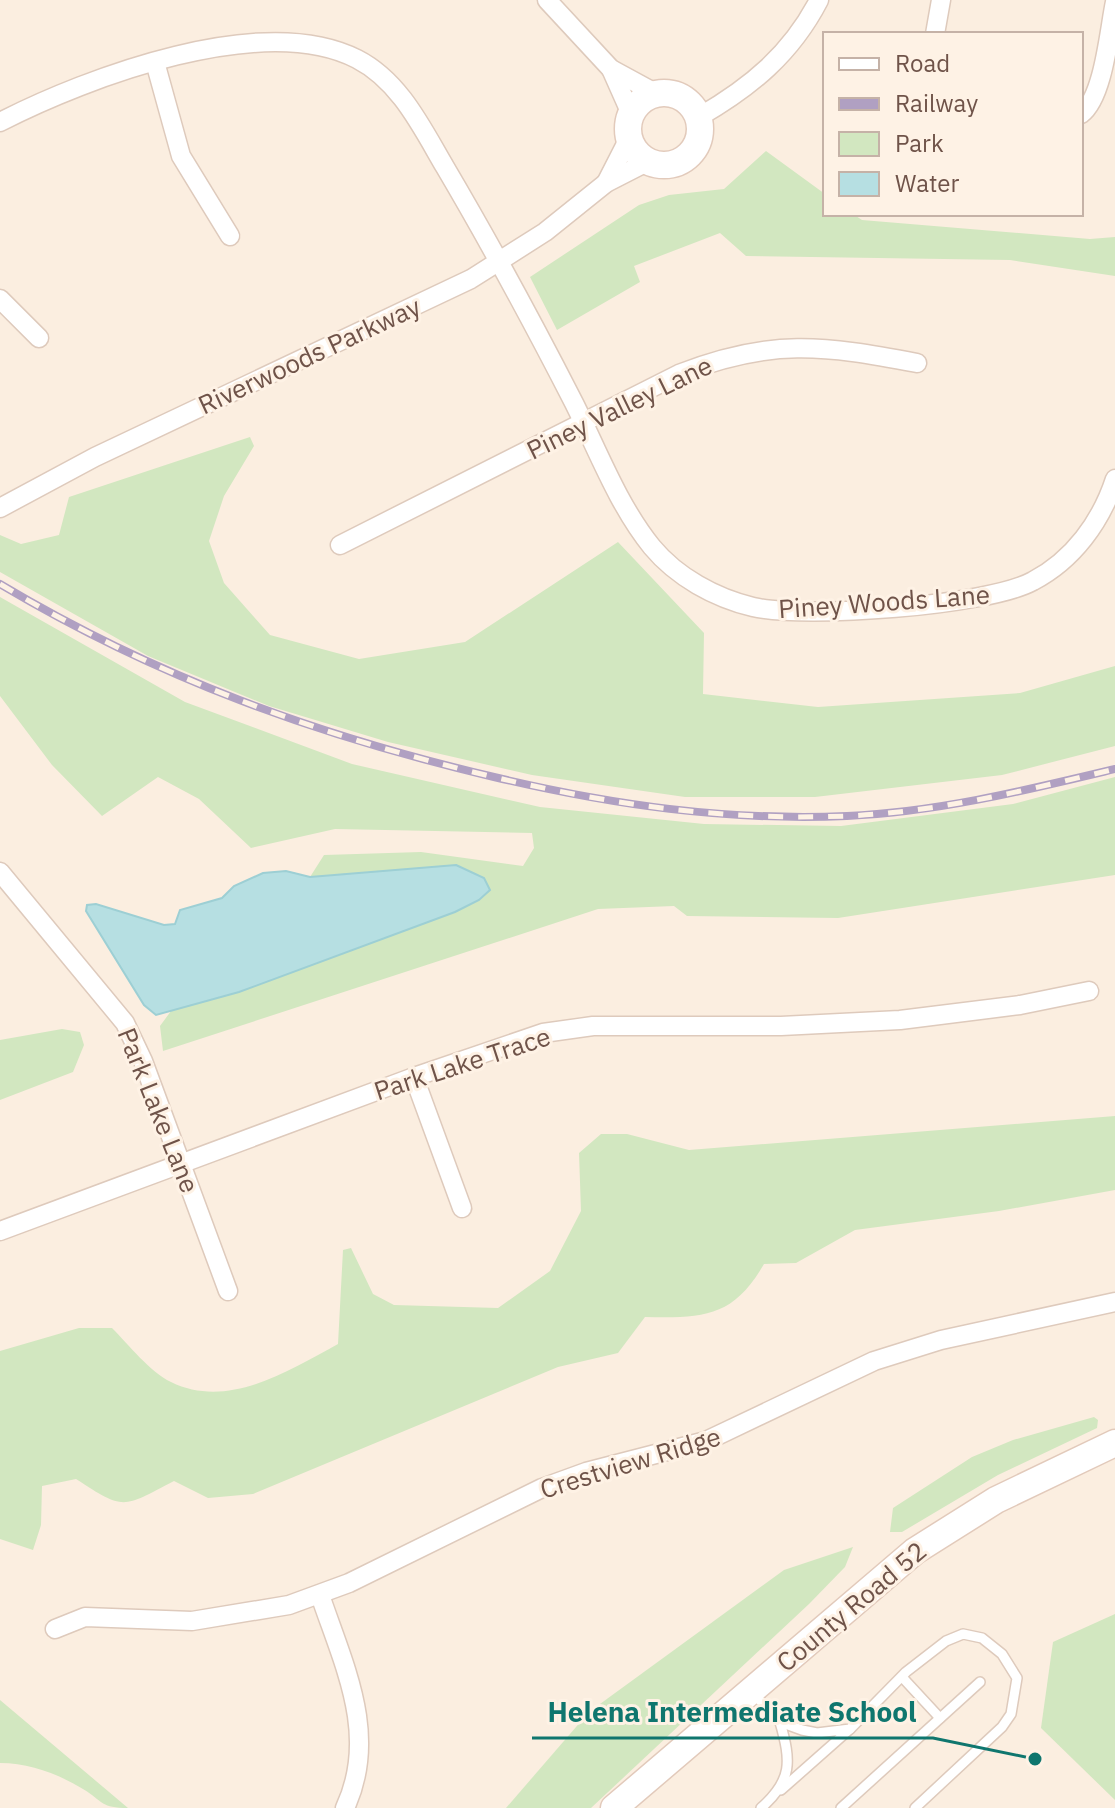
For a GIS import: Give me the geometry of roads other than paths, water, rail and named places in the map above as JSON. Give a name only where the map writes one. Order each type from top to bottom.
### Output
[{"type":"main road","points":[[657,94],[682,97],[699,117],[700,131],[688,156],[676,163],[649,161],[637,152],[630,126],[637,105],[657,94]]},
{"type":"main road","name":"County Road 52","points":[[614,1808],[884,1574],[948,1526],[1111,1448]]},
{"type":"street","points":[[547,0],[611,69],[657,94]]},
{"type":"street","points":[[699,117],[733,97],[776,62],[807,23],[819,0]]},
{"type":"street","points":[[935,32],[941,0]]},
{"type":"street","points":[[1083,112],[1096,92],[1115,2]]},
{"type":"street","name":"Piney Woods Lane","points":[[0,122],[88,83],[155,62],[240,45],[282,41],[319,45],[358,60],[387,81],[411,110],[501,261],[631,516],[669,565],[727,599],[786,612],[966,600],[1014,590],[1051,569],[1079,544],[1102,512],[1115,479]]},
{"type":"street","points":[[155,62],[181,156],[230,236]]},
{"type":"street","points":[[611,69],[630,126]]},
{"type":"street","name":"Riverwoods Parkway","points":[[606,183],[630,126]]},
{"type":"street","name":"Riverwoods Parkway","points":[[0,508],[108,450],[501,261],[545,232],[606,183],[649,161]]},
{"type":"street","points":[[0,299],[39,338]]},
{"type":"street","name":"Piney Valley Lane","points":[[340,545],[679,374],[746,352],[824,347],[917,363]]},
{"type":"street","name":"Park Lake Lane","points":[[0,872],[125,1023],[143,1061],[228,1291]]},
{"type":"street","name":"Park Lake Trace","points":[[0,1231],[520,1039],[566,1029],[621,1025],[781,1026],[900,1020],[1020,1005],[1089,991]]},
{"type":"street","points":[[414,1077],[462,1208]]},
{"type":"street","name":"Crestview Ridge","points":[[55,1629],[85,1617],[159,1622],[224,1618],[320,1595],[542,1488],[586,1472],[706,1441],[874,1361],[941,1340],[1115,1302]]},
{"type":"street","points":[[320,1595],[355,1696],[361,1731],[359,1765],[345,1808]]},
{"type":"lane","points":[[761,1808],[850,1729],[902,1677],[946,1641],[963,1634],[982,1638],[1002,1654],[1017,1678],[1014,1705],[1002,1727],[915,1808]]},
{"type":"lane","points":[[902,1677],[940,1718]]},
{"type":"lane","points":[[841,1808],[980,1682]]},
{"type":"lane","points":[[751,1690],[780,1722],[787,1754],[781,1790]]},
{"type":"lane","points":[[780,1722],[817,1733],[850,1729]]},
{"type":"water","points":[[456,865],[484,878],[490,890],[479,900],[455,912],[239,992],[156,1015],[144,1005],[86,911],[87,905],[96,904],[164,925],[175,924],[180,910],[222,898],[234,886],[263,873],[286,871],[310,877]]},
{"type":"railway","points":[[0,584],[119,648],[240,700],[428,761],[582,796],[713,813],[847,816],[915,810],[982,799],[1115,769]]},
{"type":"place","name":"Helena Intermediate School","points":[[1035,1759]]}]
